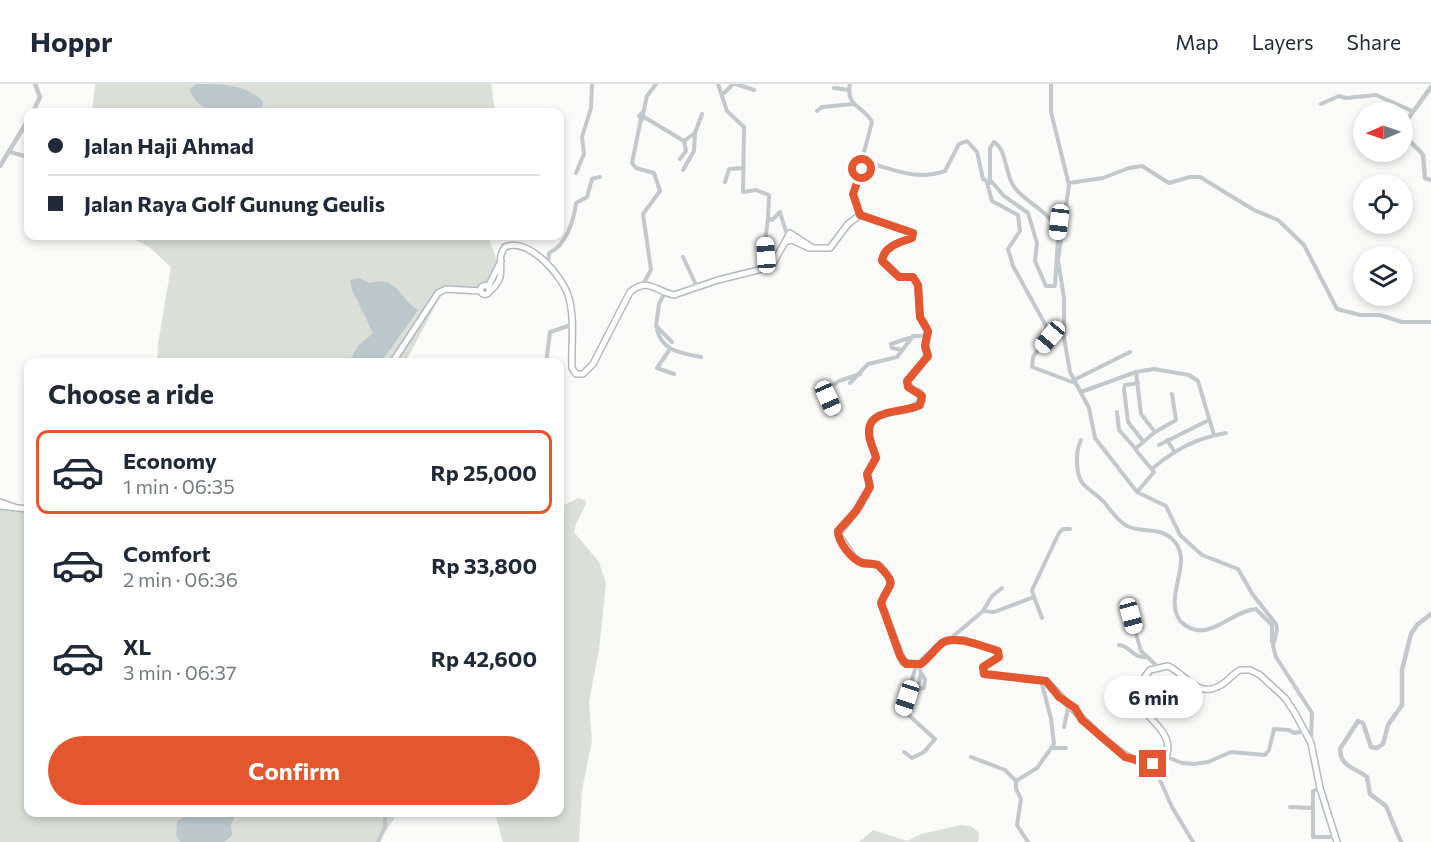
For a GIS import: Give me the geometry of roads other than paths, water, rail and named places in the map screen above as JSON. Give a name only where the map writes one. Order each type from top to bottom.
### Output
[{"type":"main road","points":[[785,242],[792,240],[814,249],[824,250],[834,244],[848,224],[860,215],[913,233],[912,238],[886,251],[882,261],[899,277],[916,279],[920,317],[928,330],[925,346],[927,359],[907,382],[908,387],[920,393],[922,401],[914,408],[881,415],[872,422],[868,432],[876,458],[867,474],[870,487],[860,506],[838,534],[854,558],[863,563],[875,563],[887,575],[891,585],[881,603],[900,656],[906,664],[917,665],[942,643],[949,640],[964,640],[998,651],[999,657],[983,667],[986,675],[1047,682],[1069,703],[1082,720],[1125,757],[1153,764],[1160,764],[1167,757],[1167,743],[1164,734],[1136,700],[1144,676],[1157,666],[1171,668],[1193,685],[1206,690],[1219,687],[1240,670],[1254,671],[1285,698],[1311,743],[1320,788],[1337,840]]},
{"type":"main road","points":[[395,358],[438,293],[446,289],[481,291],[484,294],[489,289],[504,248],[514,246],[530,249],[548,266],[568,296],[572,368],[576,374],[583,374],[593,364],[630,292],[643,284],[653,285],[665,292],[680,294],[697,287],[768,269],[777,261],[787,235],[796,235],[814,249]]},
{"type":"main road","points":[[0,504],[24,509]]},
{"type":"street","points":[[35,84],[40,97],[35,108]]},
{"type":"street","points":[[576,173],[584,154],[582,137],[591,108],[592,84]]},
{"type":"street","points":[[643,284],[651,270],[643,214],[660,191],[654,173],[636,168],[632,162],[647,96],[656,84]]},
{"type":"street","points":[[718,84],[723,93],[727,112],[744,127],[743,192],[756,190],[769,195],[765,242],[768,269]]},
{"type":"street","points":[[723,93],[734,84],[754,90]]},
{"type":"street","points":[[850,84],[849,90],[853,104],[867,114],[872,122],[860,179]]},
{"type":"street","points":[[1051,84],[1051,112],[1069,183],[1066,220],[1058,263],[1064,293],[1064,338],[1075,382],[1089,408],[1096,440],[1137,492],[1166,506],[1180,535],[1203,556],[1238,569],[1252,595],[1276,624],[1277,630],[1273,646]]},
{"type":"street","points":[[1413,112],[1431,87]]},
{"type":"street","points":[[834,88],[849,90]]},
{"type":"street","points":[[1321,104],[1339,96],[1346,98],[1376,94],[1393,102]]},
{"type":"street","points":[[817,111],[822,107],[853,104]]},
{"type":"street","points":[[683,170],[694,151],[695,133],[702,114]]},
{"type":"street","points":[[642,116],[684,141],[686,151],[680,159]]},
{"type":"street","points":[[0,166],[24,127]]},
{"type":"street","points":[[684,141],[695,133]]},
{"type":"street","points":[[860,215],[853,194],[854,186],[868,174],[871,167],[876,165],[908,176],[939,174],[945,171],[959,144],[967,141],[977,152],[983,179],[989,181],[1004,196],[1028,213],[1037,243],[1035,261],[1046,286],[1052,287],[1057,281],[1055,258],[1059,222]]},
{"type":"street","points":[[1066,220],[1052,221],[1044,210],[1014,188],[1001,150],[994,142],[990,148],[989,181],[992,201],[1018,214],[1020,231],[1008,249],[1013,266],[1050,333],[1033,357],[1032,365],[1075,382]]},
{"type":"street","points":[[1413,145],[1422,153],[1425,178],[1431,180]]},
{"type":"street","points":[[10,152],[24,157]]},
{"type":"street","points":[[863,162],[871,167]]},
{"type":"street","points":[[1069,183],[1103,178],[1129,168],[1142,166],[1169,183],[1190,177],[1200,177],[1254,210],[1275,218],[1291,232],[1304,245],[1337,309],[1362,315],[1380,315],[1402,322],[1431,322]]},
{"type":"street","points":[[725,182],[729,170],[744,168]]},
{"type":"street","points":[[564,239],[576,213],[576,203],[587,197],[592,179],[600,177]]},
{"type":"street","points":[[768,218],[772,220],[780,212],[787,235]]},
{"type":"street","points":[[548,266],[548,254],[559,249],[563,240]]},
{"type":"street","points":[[683,257],[697,287]]},
{"type":"street","points":[[665,292],[657,313],[657,329],[660,339],[670,349],[701,357]]},
{"type":"street","points":[[547,358],[550,332],[571,325]]},
{"type":"street","points":[[657,329],[672,342]]},
{"type":"street","points":[[902,350],[892,348],[891,344],[927,336]]},
{"type":"street","points":[[850,383],[868,364],[895,357],[910,338]]},
{"type":"street","points":[[670,349],[657,368],[674,374]]},
{"type":"street","points":[[1075,382],[1130,352]]},
{"type":"street","points":[[1081,392],[1136,372],[1157,369],[1196,378],[1214,435]]},
{"type":"street","points":[[1136,372],[1142,414],[1155,432]]},
{"type":"street","points":[[836,414],[828,398],[828,388],[839,381],[861,374]]},
{"type":"street","points":[[1138,383],[1125,385],[1124,389],[1128,422],[1143,441]]},
{"type":"street","points":[[1135,448],[1155,432],[1176,420],[1172,394]]},
{"type":"street","points":[[1117,412],[1119,430],[1154,472],[1137,492]]},
{"type":"street","points":[[1159,445],[1209,420]]},
{"type":"street","points":[[1152,469],[1174,450],[1214,435],[1226,433]]},
{"type":"street","points":[[1081,440],[1077,452],[1078,477],[1082,484],[1103,501],[1125,525],[1163,532],[1178,546],[1181,562],[1174,600],[1180,621],[1192,629],[1207,630],[1219,627],[1241,613],[1256,609],[1272,625],[1273,646],[1282,668],[1312,713],[1311,743]]},
{"type":"street","points":[[1167,440],[1174,450]]},
{"type":"street","points":[[1042,618],[1032,590],[1059,533],[1064,528],[1070,529]]},
{"type":"street","points":[[949,640],[983,611],[987,603],[1002,588]]},
{"type":"street","points":[[983,611],[994,612],[1034,597]]},
{"type":"street","points":[[1401,842],[1386,806],[1370,794],[1367,777],[1352,770],[1340,754],[1340,749],[1358,721],[1363,723],[1371,747],[1377,748],[1383,744],[1388,725],[1402,705],[1402,670],[1411,634],[1417,625],[1431,614]]},
{"type":"street","points":[[1131,616],[1141,651],[1157,666]]},
{"type":"street","points":[[1119,645],[1125,646],[1133,654],[1146,657]]},
{"type":"street","points":[[917,665],[921,673],[925,683],[924,688],[917,691],[921,673]]},
{"type":"street","points":[[904,753],[914,757],[935,742],[932,734],[908,717],[903,710],[917,665]]},
{"type":"street","points":[[920,680],[925,683]]},
{"type":"street","points":[[1016,781],[1035,770],[1053,748],[1051,719],[1041,680]]},
{"type":"street","points":[[1064,727],[1069,703]]},
{"type":"street","points":[[1167,757],[1182,763],[1194,764],[1208,762],[1231,752],[1265,755],[1269,750],[1274,729],[1289,729],[1294,733],[1305,731]]},
{"type":"street","points":[[1053,748],[1066,748]]},
{"type":"street","points":[[971,757],[1005,770],[1016,781],[1016,789],[1021,799],[1017,825],[1028,842]]},
{"type":"street","points":[[1153,764],[1172,807],[1193,842]]},
{"type":"street","points":[[1320,788],[1313,791],[1313,837],[1337,840]]},
{"type":"street","points":[[1290,807],[1312,808]]},
{"type":"street","points":[[378,842],[385,826],[385,817]]}]
